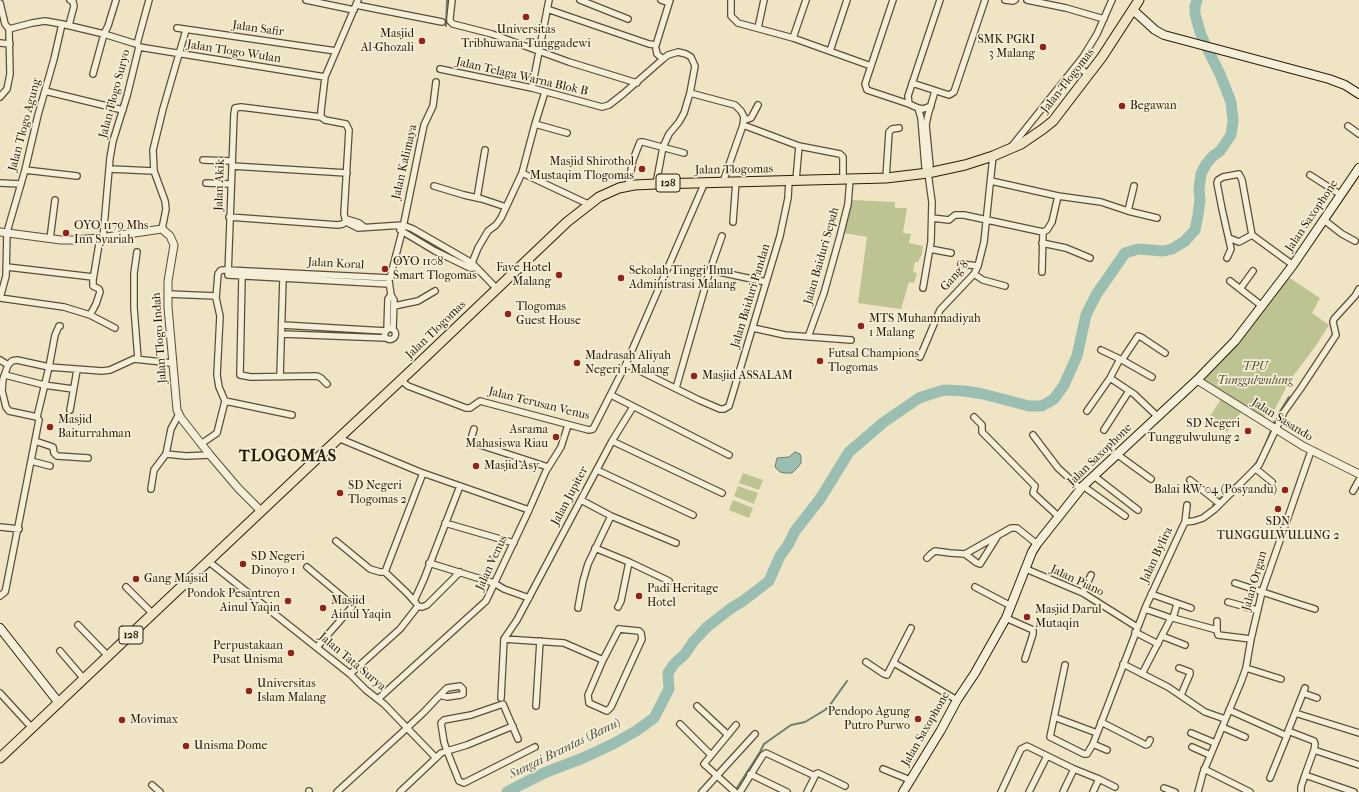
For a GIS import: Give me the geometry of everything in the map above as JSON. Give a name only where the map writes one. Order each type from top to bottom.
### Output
[{"type":"main road","name":"Jalan Tlogomas","points":[[261,511],[401,380],[495,287],[588,204],[607,192],[628,186],[656,184],[886,178],[928,173],[993,156],[1032,137],[1053,121],[1089,75],[1139,0]]},
{"type":"main road","points":[[1133,10],[1155,30],[1164,35],[1335,81],[1359,94]]},
{"type":"main road","name":"Jalan Saxophone","points":[[903,792],[941,730],[957,700],[975,673],[1006,618],[1037,544],[1082,487],[1197,380],[1235,341],[1293,265],[1359,168]]},
{"type":"main road","name":"128","points":[[0,758],[261,511]]},
{"type":"main road","points":[[0,628],[59,703]]},
{"type":"street","points":[[69,25],[74,6],[73,2],[70,0]]},
{"type":"street","points":[[93,74],[104,34],[116,0]]},
{"type":"street","points":[[138,46],[149,0]]},
{"type":"street","points":[[306,0],[356,5],[442,22]]},
{"type":"street","points":[[452,0],[450,21],[453,24],[492,34],[637,83],[665,57],[678,52],[689,55],[693,59],[695,70],[690,93],[684,113],[669,134],[663,147],[656,184]]},
{"type":"street","points":[[532,88],[549,0]]},
{"type":"street","points":[[580,0],[628,19]]},
{"type":"street","points":[[661,0],[669,2],[656,47],[657,54],[665,57]]},
{"type":"street","points":[[730,0],[730,13],[733,19],[738,23],[793,38],[870,66]]},
{"type":"street","points":[[758,28],[764,0]]},
{"type":"street","points":[[793,38],[806,0]]},
{"type":"street","points":[[830,51],[848,0]]},
{"type":"street","points":[[893,0],[864,84],[868,90],[918,108],[923,109],[931,106]]},
{"type":"street","points":[[909,104],[908,96],[940,0]]},
{"type":"street","points":[[912,83],[949,95],[954,92],[985,0]]},
{"type":"street","points":[[1005,0],[1015,0]]},
{"type":"street","points":[[1026,0],[1066,8],[1104,19]]},
{"type":"street","points":[[1006,151],[1014,144],[1077,66],[1090,46],[1112,0]]},
{"type":"street","points":[[0,3],[5,24],[9,29],[10,44],[9,83],[7,89],[0,97]]},
{"type":"street","points":[[346,220],[349,130],[348,126],[343,122],[325,120],[321,117],[321,111],[325,77],[356,5]]},
{"type":"street","points":[[547,9],[656,47]]},
{"type":"street","name":"Jalan Tlogo Suryo","points":[[9,29],[42,21],[69,25],[104,34],[138,46],[123,110],[113,141],[101,238],[95,275],[93,277]]},
{"type":"street","name":"Jalan Tlogo Agung","points":[[0,298],[7,267],[4,232],[21,184],[62,24]]},
{"type":"street","name":"Jalan Safir","points":[[177,28],[336,52]]},
{"type":"street","points":[[4,232],[73,240],[101,238],[162,229],[166,209],[165,200],[154,171],[153,150],[186,30]]},
{"type":"street","points":[[0,43],[10,44]]},
{"type":"street","name":"Jalan Tlogo Wulan","points":[[138,46],[325,77]]},
{"type":"street","points":[[1077,66],[1089,75]]},
{"type":"street","name":"Jalan Telaga Warna Blok B","points":[[440,69],[532,88],[602,107],[609,105],[637,83]]},
{"type":"street","name":"Jalan Kalimaya","points":[[403,225],[424,125],[433,106],[436,82]]},
{"type":"street","points":[[45,91],[123,110]]},
{"type":"street","points":[[924,126],[935,91]]},
{"type":"street","points":[[473,266],[478,248],[488,231],[499,222],[522,173],[545,92]]},
{"type":"street","points":[[690,93],[735,104],[742,111],[744,122],[723,182]]},
{"type":"street","points":[[900,101],[908,96]]},
{"type":"street","points":[[744,122],[751,118],[758,105]]},
{"type":"street","name":"Jalan Akik","points":[[227,270],[230,184],[235,108],[241,106],[321,117]]},
{"type":"street","points":[[918,108],[924,126],[930,166],[928,173],[932,202],[930,249],[923,288]]},
{"type":"street","points":[[744,122],[799,146]]},
{"type":"street","points":[[535,124],[567,133]]},
{"type":"street","points":[[1348,126],[1359,134]]},
{"type":"street","points":[[886,178],[889,132],[892,129],[899,128]]},
{"type":"street","points":[[628,186],[632,160],[638,143],[643,142],[684,153]]},
{"type":"street","name":"Jalan Baiduri Sepah","points":[[799,146],[840,154],[843,157],[848,204],[824,293],[808,337]]},
{"type":"street","name":"Jalan Baiduri Pandan","points":[[676,388],[720,409],[727,408],[732,400],[784,221],[799,146]]},
{"type":"street","points":[[477,198],[484,150]]},
{"type":"street","name":"Gang 8","points":[[920,357],[940,310],[974,274],[978,266],[984,242],[985,220],[993,156]]},
{"type":"street","points":[[203,160],[347,173]]},
{"type":"street","points":[[110,169],[154,171]]},
{"type":"street","points":[[24,170],[77,176]]},
{"type":"street","points":[[522,173],[588,204]]},
{"type":"street","points":[[1231,249],[1217,182],[1223,177],[1236,174],[1241,175],[1252,235],[1293,265]]},
{"type":"street","points":[[1310,175],[1341,195]]},
{"type":"street","points":[[732,222],[736,181]]},
{"type":"street","points":[[991,181],[1058,196],[1102,202],[1128,211],[1157,218]]},
{"type":"street","points":[[705,182],[626,364],[611,395],[729,455]]},
{"type":"street","points":[[0,183],[21,184]]},
{"type":"street","points":[[206,183],[230,184]]},
{"type":"street","points":[[434,186],[506,207]]},
{"type":"street","points":[[1128,211],[1134,186]]},
{"type":"street","points":[[932,218],[951,220],[953,216],[960,215],[1043,232],[1047,230],[1052,222],[1058,196]]},
{"type":"street","points":[[50,238],[54,200]]},
{"type":"street","points":[[230,217],[338,225],[346,220]]},
{"type":"street","points":[[346,220],[358,228],[403,225],[413,229],[473,266],[488,278],[495,287]]},
{"type":"street","points":[[1324,220],[1342,234],[1355,241]]},
{"type":"street","points":[[395,225],[402,232],[435,251],[473,266]]},
{"type":"street","points":[[386,338],[394,306],[389,281],[403,225]]},
{"type":"street","name":"Jalan Tlogo Indah","points":[[162,229],[170,236],[174,245],[168,281],[168,294],[172,362],[176,403],[179,414],[210,455],[261,511]]},
{"type":"street","points":[[1042,272],[1043,232]]},
{"type":"street","points":[[1227,258],[1231,249],[1239,242],[1252,235]]},
{"type":"street","points":[[626,364],[676,388],[710,270],[722,236]]},
{"type":"street","points":[[1229,238],[1239,242]]},
{"type":"street","points":[[1042,243],[1066,248],[1090,258]]},
{"type":"street","points":[[930,249],[950,253]]},
{"type":"street","points":[[137,252],[134,273],[134,308],[138,359]]},
{"type":"street","points":[[961,264],[978,266]]},
{"type":"street","points":[[7,267],[93,277],[93,286],[99,289],[100,292],[96,306],[90,315]]},
{"type":"street","points":[[201,444],[217,433],[226,401],[219,388],[217,375],[220,316],[216,296],[218,274],[222,270],[227,270],[229,276],[389,281]]},
{"type":"street","name":"Jalan Koral","points":[[227,270],[389,281]]},
{"type":"street","points":[[710,270],[766,282]]},
{"type":"street","points":[[1240,289],[1253,271]]},
{"type":"street","points":[[974,274],[983,280],[1005,286]]},
{"type":"street","points":[[242,276],[240,375],[251,377],[317,376],[328,384]]},
{"type":"street","points":[[280,377],[283,278]]},
{"type":"street","points":[[1230,280],[1262,306]]},
{"type":"street","name":"Jalan Bylira","points":[[1093,744],[1136,629],[1185,519],[1194,521],[1203,518],[1218,502],[1256,469],[1265,454],[1274,428],[1336,335],[1334,319],[1355,296],[1359,289]]},
{"type":"street","points":[[394,306],[413,303],[435,291]]},
{"type":"street","points":[[168,294],[216,296]]},
{"type":"street","points":[[389,330],[388,299],[391,295]]},
{"type":"street","points":[[0,298],[64,307],[90,315],[115,328]]},
{"type":"street","points":[[282,325],[389,330],[395,334],[394,338],[390,340],[386,338],[282,334]]},
{"type":"street","points":[[0,596],[5,592],[6,588],[39,423],[37,417],[55,335],[60,326]]},
{"type":"street","points":[[336,337],[337,328]]},
{"type":"street","points":[[753,328],[785,335],[852,340]]},
{"type":"street","points":[[1087,411],[1135,338],[1138,336],[1141,337],[1165,353]]},
{"type":"street","points":[[1101,350],[1152,378]]},
{"type":"street","points":[[37,417],[7,409],[2,391],[8,365],[12,361],[17,360],[49,367],[77,370],[106,370],[134,359],[172,362]]},
{"type":"street","points":[[0,360],[8,365]]},
{"type":"street","points":[[70,410],[77,370]]},
{"type":"street","points":[[5,375],[44,385],[73,389]]},
{"type":"street","points":[[1110,378],[1129,391],[1157,416]]},
{"type":"street","name":"Jalan Terusan Venus","points":[[401,380],[408,386],[468,408],[480,401],[591,430],[595,427],[611,395]]},
{"type":"street","name":"Jalan Sasando","points":[[1197,380],[1310,451],[1359,474]]},
{"type":"street","points":[[1104,430],[1129,391]]},
{"type":"street","points":[[226,401],[292,415]]},
{"type":"street","name":"Jalan Jupiter","points":[[504,639],[517,620],[612,441],[633,406]]},
{"type":"street","points":[[151,489],[154,470],[166,454],[171,429],[179,414]]},
{"type":"street","points":[[974,417],[982,425],[982,432],[1035,486],[1032,493],[1058,516]]},
{"type":"street","name":"Jalan Venus","points":[[378,699],[482,606],[488,598],[548,467],[561,447],[568,425]]},
{"type":"street","points":[[474,429],[471,439],[474,443],[548,467]]},
{"type":"street","points":[[1033,434],[1058,468],[1082,487],[1125,516]]},
{"type":"street","points":[[338,438],[423,473],[529,510]]},
{"type":"street","points":[[35,441],[53,447],[54,453],[57,456],[88,458]]},
{"type":"street","points":[[612,441],[722,493]]},
{"type":"street","name":"Jalan Organ","points":[[1198,792],[1204,770],[1246,668],[1262,592],[1310,451]]},
{"type":"street","points":[[166,454],[186,456],[210,455]]},
{"type":"street","points":[[1118,455],[1151,479]]},
{"type":"street","points":[[31,461],[50,466]]},
{"type":"street","points":[[1256,469],[1272,482]]},
{"type":"street","points":[[597,470],[693,515]]},
{"type":"street","points":[[385,572],[423,473]]},
{"type":"street","points":[[1094,476],[1138,510]]},
{"type":"street","points":[[1190,480],[1218,502]]},
{"type":"street","points":[[1353,491],[1359,480]]},
{"type":"street","points":[[414,601],[460,486]]},
{"type":"street","points":[[581,500],[611,516],[676,543]]},
{"type":"street","points":[[1185,519],[1187,505]]},
{"type":"street","points":[[578,608],[584,576],[595,548],[611,516]]},
{"type":"street","points":[[445,523],[514,543]]},
{"type":"street","points":[[0,527],[19,529]]},
{"type":"street","points":[[927,558],[935,551],[950,554],[965,554],[1013,527],[1017,528],[1037,544]]},
{"type":"street","points":[[965,554],[980,564],[997,536]]},
{"type":"street","points":[[336,541],[370,569],[385,572],[418,606],[422,607],[426,605],[460,572]]},
{"type":"street","points":[[595,548],[669,581]]},
{"type":"street","name":"Jalan Tata Surya","points":[[208,561],[350,674],[366,690],[378,699],[436,758]]},
{"type":"street","points":[[429,562],[494,583],[504,589],[529,598]]},
{"type":"street","points":[[618,606],[629,562]]},
{"type":"street","points":[[307,567],[350,603],[352,607],[316,647]]},
{"type":"street","name":"Jalan Piano","points":[[1026,569],[1083,593],[1158,644]]},
{"type":"street","points":[[1083,593],[1091,575]]},
{"type":"street","points":[[1235,583],[1315,609]]},
{"type":"street","points":[[126,587],[153,614]]},
{"type":"street","points":[[975,588],[1011,606]]},
{"type":"street","points":[[1151,594],[1191,608]]},
{"type":"street","points":[[1228,602],[1257,610]]},
{"type":"street","points":[[1142,674],[1172,618],[1177,604]]},
{"type":"street","points":[[350,674],[400,629],[418,606]]},
{"type":"street","points":[[1145,609],[1219,633],[1251,639]]},
{"type":"street","points":[[1006,618],[1033,630],[1025,659]]},
{"type":"street","points":[[1217,621],[1219,633]]},
{"type":"street","points":[[78,625],[108,656]]},
{"type":"street","points":[[866,662],[886,675],[888,674],[912,628]]},
{"type":"street","points":[[618,629],[639,631],[641,633],[642,638],[619,691],[611,707],[607,711],[589,703],[587,698],[603,660],[618,629]]},
{"type":"street","points":[[1162,636],[1185,645]]},
{"type":"street","points":[[501,698],[504,639],[564,643],[603,660]]},
{"type":"street","points":[[536,706],[540,641]]},
{"type":"street","points":[[60,651],[84,679]]},
{"type":"street","points":[[894,663],[957,700]]},
{"type":"street","points":[[1065,664],[1051,738],[1085,755],[1088,753],[1093,744],[1107,750]]},
{"type":"street","points":[[1123,664],[1181,695],[1205,712],[1225,719]]},
{"type":"street","points":[[1179,668],[1190,672],[1181,695]]},
{"type":"street","points":[[1246,668],[1281,679]]},
{"type":"street","points":[[1270,778],[1304,691],[1317,698]]},
{"type":"street","points":[[0,693],[32,728]]},
{"type":"street","points":[[337,792],[407,728],[440,695]]},
{"type":"street","points":[[518,739],[502,704],[471,714],[444,720],[441,723],[447,751],[459,781],[464,783],[535,747]]},
{"type":"street","points":[[697,706],[728,735]]},
{"type":"street","points":[[1229,710],[1288,734],[1314,741],[1314,750],[1305,775],[1301,792]]},
{"type":"street","points":[[1295,713],[1359,733]]},
{"type":"street","points":[[1054,717],[1097,733]]},
{"type":"street","points":[[1101,722],[1146,745],[1150,740]]},
{"type":"street","points":[[680,724],[711,755]]},
{"type":"street","points":[[734,791],[704,764],[736,725]]},
{"type":"street","points":[[400,792],[441,753],[467,745],[513,726]]},
{"type":"street","points":[[1222,727],[1245,737]]},
{"type":"street","points":[[1191,733],[1215,743]]},
{"type":"street","points":[[702,792],[755,734]]},
{"type":"street","points":[[1001,792],[1024,747],[1027,746],[1115,787]]},
{"type":"street","points":[[1192,747],[1210,755]]},
{"type":"street","points":[[1314,750],[1359,765]]},
{"type":"street","points":[[740,792],[750,774],[766,753],[815,776]]},
{"type":"street","points":[[1029,792],[1047,756]]},
{"type":"street","points":[[883,769],[910,780]]},
{"type":"street","points":[[1063,792],[1074,769]]},
{"type":"street","points":[[1204,770],[1250,792]]},
{"type":"street","points":[[807,792],[816,774],[818,773],[845,786]]},
{"type":"street","points":[[750,774],[787,792]]},
{"type":"street","points":[[1305,775],[1354,792]]},
{"type":"street","points":[[1093,792],[1099,779]]},
{"type":"street","points":[[152,785],[160,792]]},
{"type":"street","points":[[1164,788],[1175,792]]},
{"type":"green space","points":[[852,200],[895,202],[895,208],[907,208],[903,233],[911,234],[909,243],[923,246],[922,254],[918,262],[915,262],[913,272],[917,273],[914,283],[909,282],[901,309],[858,303],[867,237],[844,233]]},
{"type":"green space","name":"TPU Tunggulwulung","points":[[1288,277],[1320,298],[1312,313],[1329,325],[1315,347],[1290,380],[1273,413],[1268,411],[1263,419],[1202,379],[1240,340]]},
{"type":"green space","name":"TPU Tunggulwulung","points":[[1221,399],[1241,412],[1227,432],[1207,421]]},
{"type":"green space","points":[[743,473],[763,480],[759,490],[739,483]]},
{"type":"green space","points":[[738,486],[758,493],[754,504],[734,496]]},
{"type":"green space","points":[[733,500],[753,508],[749,518],[729,510]]},
{"type":"water","points":[[795,452],[800,454],[801,463],[792,473],[780,472],[775,467],[777,458],[789,457]]},
{"type":"waterway","points":[[446,26],[447,0]]},
{"type":"waterway","name":"Sungai Brantas (Banu)","points":[[507,792],[544,773],[583,758],[613,744],[636,731],[654,718],[669,689],[668,673],[674,664],[685,654],[693,642],[707,627],[769,581],[780,556],[788,545],[795,531],[820,499],[849,452],[884,422],[919,398],[944,390],[983,394],[1029,406],[1042,406],[1054,399],[1064,385],[1077,356],[1086,315],[1096,295],[1125,253],[1138,249],[1163,251],[1172,249],[1185,241],[1195,230],[1200,200],[1199,189],[1201,174],[1206,164],[1220,151],[1231,135],[1233,121],[1231,102],[1220,74],[1200,32],[1195,14],[1197,0]]},
{"type":"waterway","points":[[1249,472],[1262,453],[1276,418],[1289,397]]},
{"type":"waterway","points":[[1213,505],[1240,480]]},
{"type":"waterway","points":[[735,791],[764,744],[791,725],[805,722],[825,710],[847,681]]},
{"type":"place","name":"Universitas Tribhuwana Tunggadewi","points":[[526,17]]},
{"type":"place","name":"Masjid Al-Ghozali","points":[[422,41]]},
{"type":"place","name":"SMK PGRI 3 Malang","points":[[1043,47]]},
{"type":"place","name":"Begawan","points":[[1122,106]]},
{"type":"place","name":"Masjid Shirothol Mustaqim Tlogomas","points":[[642,169]]},
{"type":"place","name":"OYO 1179 Mhs Inn Syariah","points":[[66,233]]},
{"type":"place","name":"OYO 1108 Smart Tlogomas","points":[[385,269]]},
{"type":"place","name":"Fave Hotel Malang","points":[[559,275]]},
{"type":"place","name":"Sekolah Tinggi Ilmu Administrasi Malang","points":[[621,278]]},
{"type":"place","name":"Tlogomas Guest House","points":[[508,314]]},
{"type":"place","name":"MTS Muhammadiyah 1 Malang","points":[[861,326]]},
{"type":"place","name":"Futsal Champions Tlogomas","points":[[820,361]]},
{"type":"place","name":"Madrasah Aliyah Negeri 1 Malang","points":[[577,363]]},
{"type":"place","name":"Masjid ASSALAM","points":[[694,376]]},
{"type":"place","name":"Masjid Baiturrahman","points":[[50,427]]},
{"type":"place","name":"SD Negeri Tunggulwulung 2","points":[[1248,431]]},
{"type":"place","name":"Asrama Mahasiswa Riau","points":[[556,437]]},
{"type":"place","name":"Masjid Asy","points":[[476,466]]},
{"type":"place","name":"Balai RW 04 (Posyandu)","points":[[1285,490]]},
{"type":"place","name":"SD Negeri Tlogomas 2","points":[[340,493]]},
{"type":"place","name":"SDN TUNGGULWULUNG 2","points":[[1278,509]]},
{"type":"place","name":"SD Negeri Dinoyo 1","points":[[243,564]]},
{"type":"place","name":"Gang Majsid","points":[[136,579]]},
{"type":"place","name":"Padi Heritage Hotel","points":[[639,596]]},
{"type":"place","name":"Pondok Pesantren Ainul Yaqin","points":[[288,601]]},
{"type":"place","name":"Masjid Ainul Yaqin","points":[[323,608]]},
{"type":"place","name":"Masjid Darul Mutaqin","points":[[1027,617]]},
{"type":"place","name":"Perpustakaan Pusat Unisma","points":[[291,653]]},
{"type":"place","name":"Universitas Islam Malang","points":[[249,691]]},
{"type":"place","name":"Pendopo Agung Putro Purwo","points":[[918,719]]},
{"type":"place","name":"Movimax","points":[[122,720]]},
{"type":"place","name":"Unisma Dome","points":[[186,746]]},
{"type":"district","name":"TLOGOMAS","points":[[288,457]]}]
